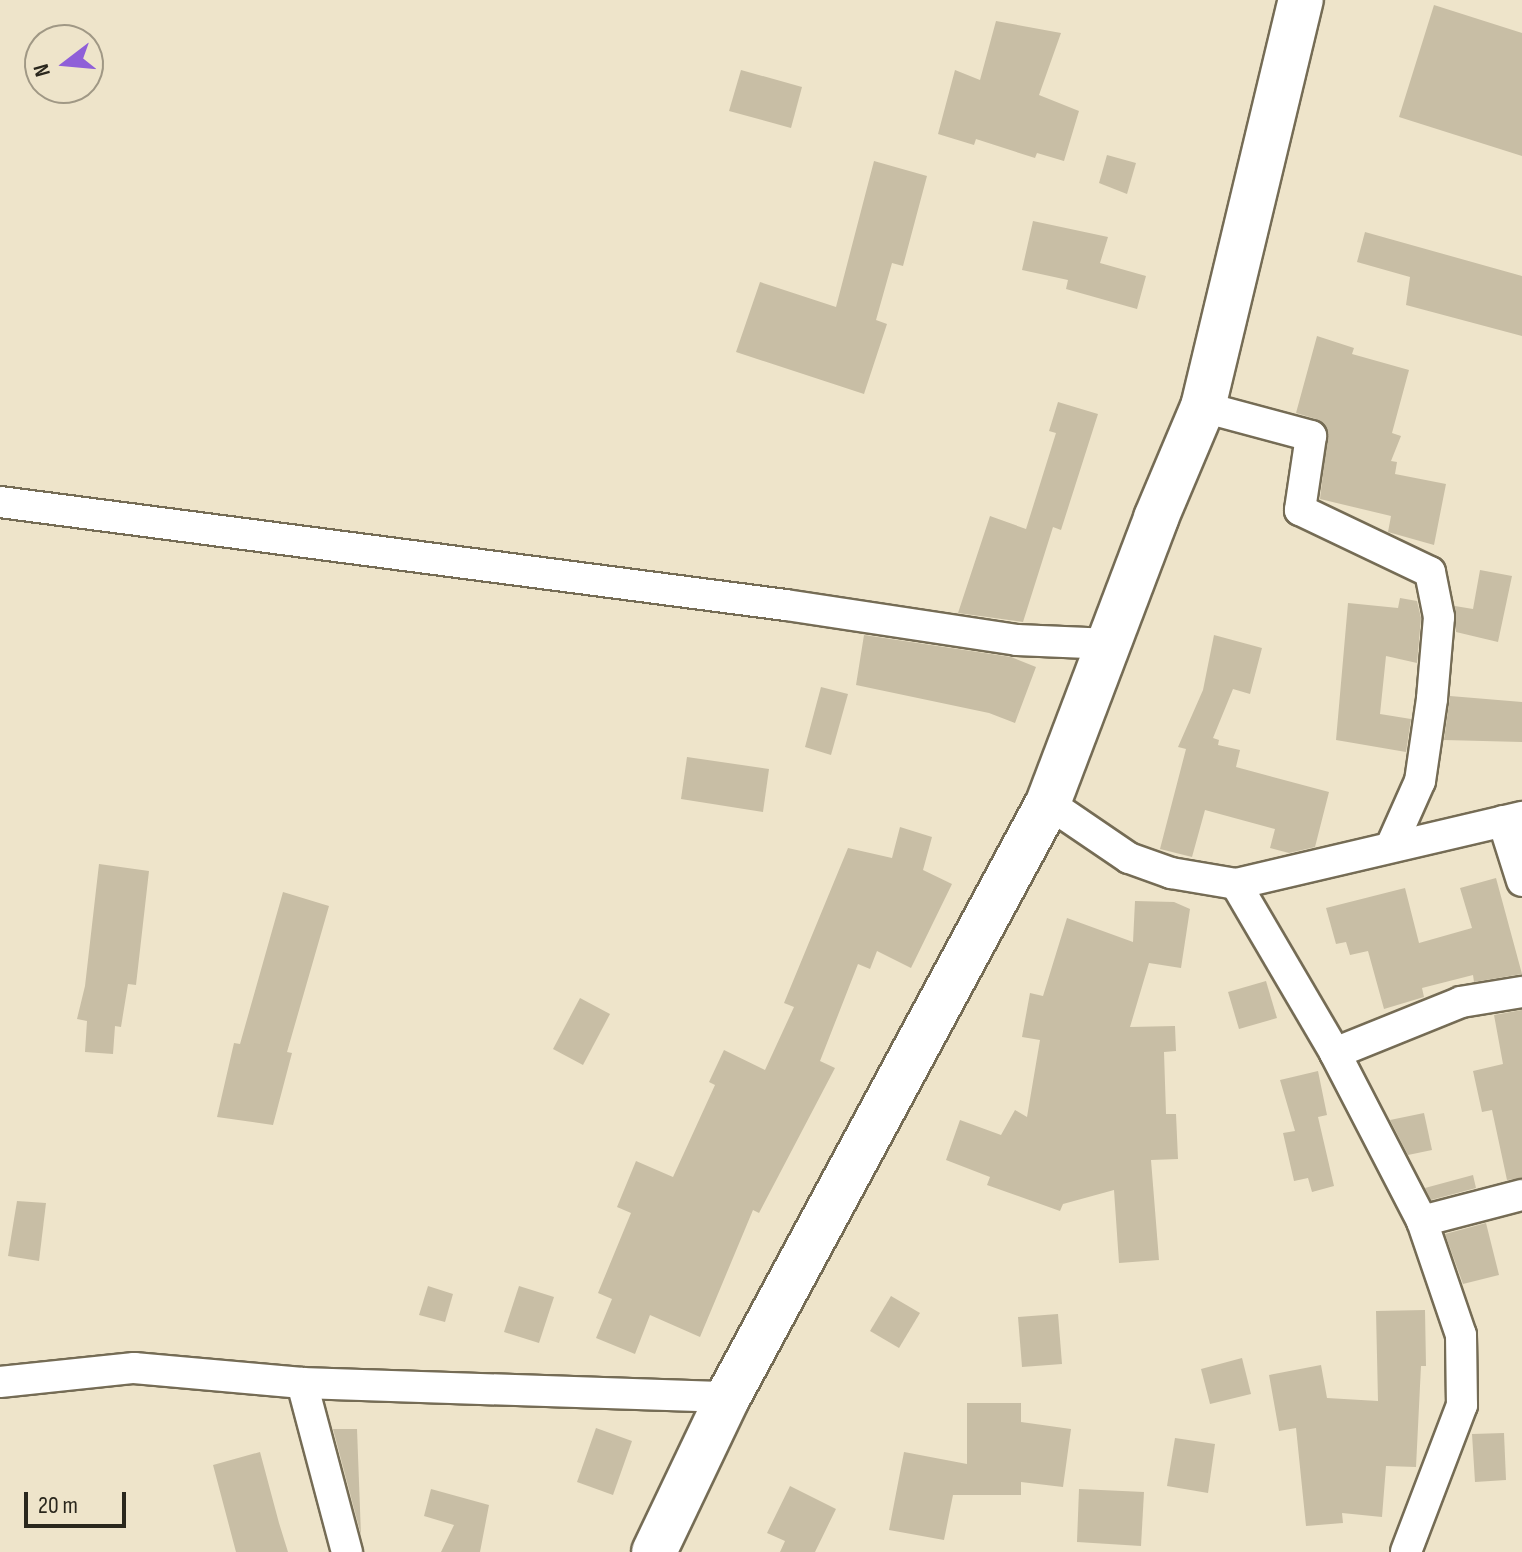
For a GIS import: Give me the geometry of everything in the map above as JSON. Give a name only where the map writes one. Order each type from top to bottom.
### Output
[{"type":"highway","points":[[654,1552],[728,1397],[1048,803],[1111,644],[1156,518],[1203,407],[1301,0]]},
{"type":"street","points":[[1203,407],[1311,436],[1300,510],[1430,572],[1439,617],[1432,699],[1420,781],[1391,846]]},
{"type":"street","points":[[0,502],[786,605],[1017,640],[1111,644]]},
{"type":"street","points":[[1048,803],[1129,858],[1171,873],[1236,884],[1512,819],[1522,881]]},
{"type":"street","points":[[1236,884],[1335,1053],[1422,1221],[1461,1335],[1462,1405],[1406,1552]]},
{"type":"street","points":[[1335,1053],[1461,1002],[1522,992]]},
{"type":"street","points":[[1422,1221],[1522,1195]]},
{"type":"street","points":[[0,1382],[134,1368],[302,1383],[728,1397]]},
{"type":"street","points":[[302,1383],[347,1552]]},
{"type":"building","points":[[1434,5],[1522,33],[1522,156],[1399,117]]},
{"type":"building","points":[[996,21],[1061,33],[1039,95],[1079,111],[1064,161],[1037,153],[1035,158],[976,139],[974,145],[938,134],[955,70],[980,80]]},
{"type":"building","points":[[741,70],[802,87],[791,128],[729,111]]},
{"type":"building","points":[[1107,155],[1136,163],[1127,194],[1099,183]]},
{"type":"building","points":[[874,161],[927,176],[903,266],[892,263],[876,320],[887,324],[864,394],[736,352],[760,282],[836,307]]},
{"type":"building","points":[[1033,221],[1108,237],[1100,263],[1146,276],[1137,309],[1066,289],[1068,280],[1022,270]]},
{"type":"building","points":[[1365,232],[1522,276],[1522,336],[1406,305],[1410,277],[1357,262]]},
{"type":"building","points":[[1317,336],[1354,348],[1352,354],[1409,370],[1392,433],[1401,436],[1391,461],[1397,462],[1395,474],[1446,484],[1434,545],[1388,532],[1391,516],[1320,499],[1328,431],[1316,419],[1296,413]]},
{"type":"building","points":[[1058,402],[1098,414],[1061,530],[1053,527],[1023,622],[958,613],[990,516],[1026,529],[1056,433],[1049,431]]},
{"type":"building","points":[[1480,570],[1512,576],[1498,642],[1456,632],[1455,606],[1473,609]]},
{"type":"building","points":[[1400,598],[1417,601],[1421,618],[1417,663],[1386,656],[1380,714],[1411,719],[1406,752],[1336,740],[1348,603],[1398,608]]},
{"type":"building","points":[[864,635],[1011,657],[1036,667],[1015,723],[989,713],[856,685]]},
{"type":"building","points":[[1214,635],[1262,648],[1250,694],[1233,689],[1213,738],[1219,740],[1218,745],[1240,750],[1236,767],[1329,792],[1315,847],[1289,853],[1270,848],[1275,829],[1205,810],[1192,857],[1160,849],[1186,749],[1178,747],[1203,690]]},
{"type":"building","points":[[821,687],[848,694],[831,755],[805,747]]},
{"type":"building","points":[[1450,696],[1522,702],[1522,742],[1444,740]]},
{"type":"building","points":[[687,757],[769,769],[763,812],[681,799]]},
{"type":"building","points":[[900,827],[932,837],[923,870],[952,884],[911,968],[877,951],[870,969],[858,964],[820,1061],[835,1068],[759,1213],[753,1210],[700,1337],[650,1315],[635,1354],[596,1338],[612,1299],[598,1293],[631,1213],[617,1207],[636,1161],[673,1177],[715,1085],[709,1082],[724,1050],[765,1070],[794,1007],[784,1003],[848,848],[892,858]]},
{"type":"building","points":[[99,864],[149,871],[136,985],[128,984],[121,1027],[115,1026],[113,1054],[85,1052],[87,1021],[77,1019],[85,986]]},
{"type":"building","points":[[1496,878],[1522,974],[1474,982],[1473,975],[1422,988],[1424,997],[1384,1009],[1368,951],[1350,955],[1346,942],[1336,944],[1326,908],[1405,888],[1419,943],[1472,928],[1460,888]]},
{"type":"building","points":[[283,892],[329,906],[287,1052],[292,1053],[273,1125],[217,1117],[234,1043],[240,1044]]},
{"type":"building","points":[[1135,901],[1174,902],[1190,909],[1181,968],[1149,963],[1130,1027],[1175,1026],[1176,1051],[1164,1052],[1166,1114],[1176,1114],[1178,1159],[1151,1160],[1159,1260],[1119,1263],[1114,1190],[1063,1204],[1060,1211],[987,1185],[990,1177],[946,1160],[960,1120],[1001,1135],[1015,1110],[1027,1117],[1040,1040],[1022,1037],[1030,993],[1043,996],[1067,918],[1133,942]]},
{"type":"building","points":[[1266,981],[1277,1018],[1239,1029],[1228,992]]},
{"type":"building","points":[[580,998],[610,1014],[583,1065],[553,1049]]},
{"type":"building","points":[[1522,1010],[1522,1178],[1507,1180],[1492,1110],[1482,1112],[1473,1071],[1503,1064],[1494,1015]]},
{"type":"building","points":[[1318,1071],[1327,1115],[1318,1117],[1334,1186],[1312,1192],[1308,1178],[1294,1181],[1283,1133],[1295,1131],[1280,1080]]},
{"type":"building","points":[[1424,1113],[1432,1150],[1408,1155],[1390,1120]]},
{"type":"building","points":[[1473,1175],[1476,1188],[1431,1200],[1425,1188]]},
{"type":"building","points":[[17,1201],[46,1203],[39,1261],[8,1256]]},
{"type":"building","points":[[1486,1223],[1499,1275],[1463,1284],[1445,1234]]},
{"type":"building","points":[[428,1286],[453,1294],[445,1322],[419,1315]]},
{"type":"building","points":[[519,1286],[554,1297],[539,1343],[504,1332]]},
{"type":"building","points":[[891,1296],[920,1313],[899,1348],[870,1331]]},
{"type":"building","points":[[1425,1310],[1426,1366],[1421,1366],[1416,1467],[1386,1466],[1382,1517],[1342,1513],[1343,1523],[1306,1526],[1296,1428],[1279,1431],[1269,1375],[1321,1365],[1327,1398],[1378,1401],[1376,1311]]},
{"type":"building","points":[[1058,1314],[1062,1364],[1022,1367],[1018,1317]]},
{"type":"building","points":[[1242,1358],[1251,1394],[1210,1404],[1201,1369]]},
{"type":"building","points":[[967,1403],[1021,1403],[1021,1422],[1071,1429],[1063,1487],[1021,1482],[1021,1495],[953,1495],[944,1540],[889,1530],[904,1452],[967,1464]]},
{"type":"building","points":[[596,1428],[632,1441],[613,1495],[577,1482]]},
{"type":"building","points":[[333,1429],[357,1429],[361,1535]]},
{"type":"building","points":[[1504,1433],[1506,1480],[1475,1482],[1472,1434]]},
{"type":"building","points":[[1175,1438],[1215,1444],[1208,1493],[1167,1486]]},
{"type":"building","points":[[260,1452],[288,1552],[236,1552],[213,1465]]},
{"type":"building","points":[[790,1486],[836,1509],[815,1552],[780,1552],[785,1541],[767,1533]]},
{"type":"building","points":[[431,1489],[489,1505],[480,1552],[441,1552],[454,1525],[424,1516]]},
{"type":"building","points":[[1079,1489],[1144,1492],[1141,1546],[1077,1542]]}]
